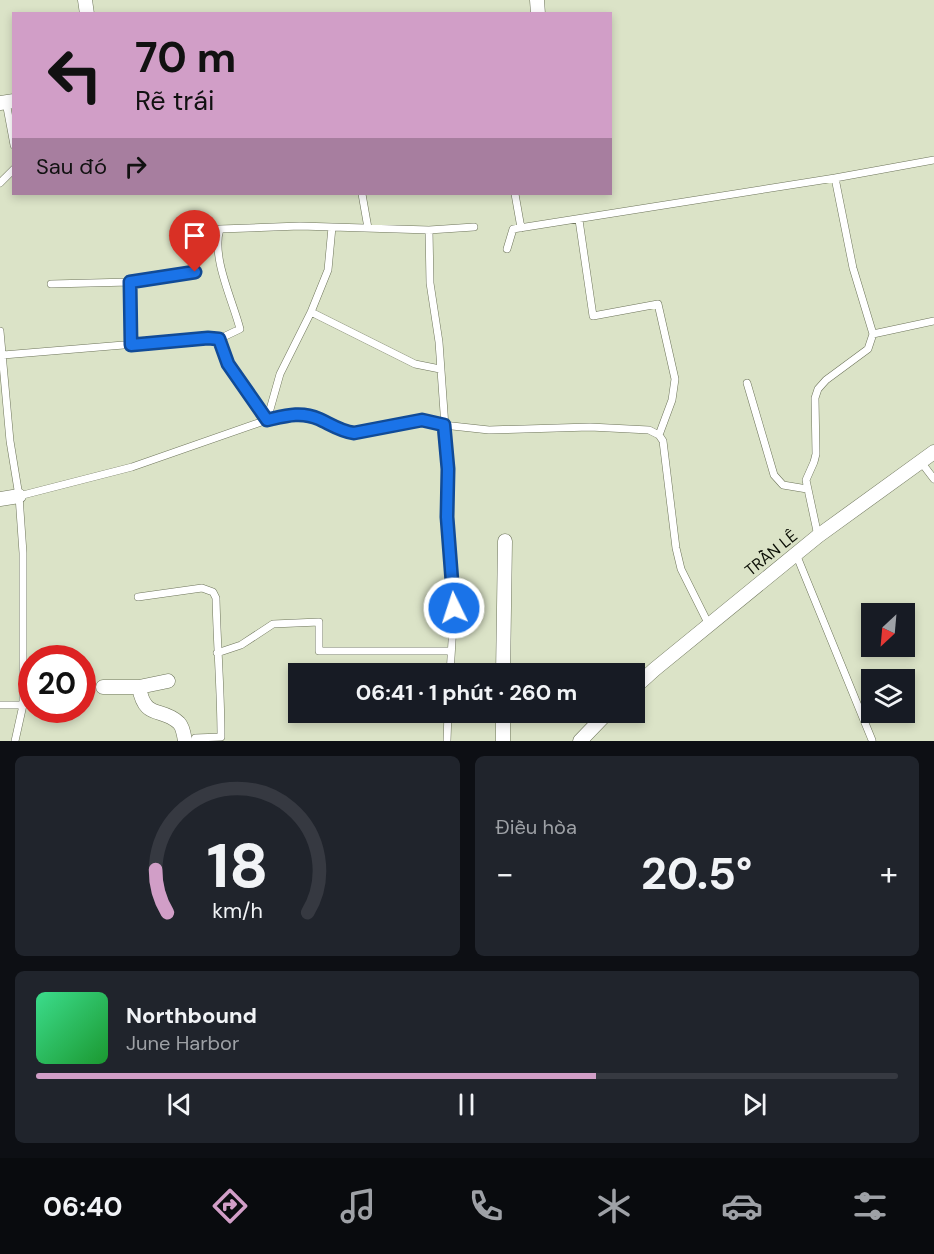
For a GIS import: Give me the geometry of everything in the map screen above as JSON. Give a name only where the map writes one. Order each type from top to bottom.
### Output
[{"type":"street","name":"TRẦN LÊ","points":[[645,679],[818,536],[934,452]]},
{"type":"street","points":[[0,499],[19,496]]},
{"type":"street","points":[[503,663],[505,541]]},
{"type":"street","points":[[103,687],[139,687],[168,681]]},
{"type":"street","points":[[139,687],[141,701],[154,713],[168,716],[180,724],[185,741]]},
{"type":"street","points":[[503,723],[503,741]]},
{"type":"street","points":[[580,741],[597,723]]},
{"type":"lane","points":[[7,102],[12,133]]},
{"type":"lane","points":[[507,249],[513,230],[521,228],[934,160]]},
{"type":"lane","points":[[0,183],[12,171]]},
{"type":"lane","points":[[818,536],[806,480],[816,454],[815,398],[818,389],[826,380],[868,350],[873,334],[853,268],[835,178]]},
{"type":"lane","points":[[362,195],[368,228]]},
{"type":"lane","points":[[515,195],[521,228]]},
{"type":"lane","points":[[579,220],[593,316],[658,304],[675,379],[672,400],[660,435]]},
{"type":"lane","points":[[3,355],[208,338],[219,339],[240,329],[233,302],[223,280],[218,238],[220,229],[290,226],[429,230],[474,227]]},
{"type":"lane","points":[[267,420],[280,374],[311,312],[328,270],[332,227]]},
{"type":"lane","points":[[429,230],[430,283],[439,342],[448,469],[447,517],[454,608],[450,663]]},
{"type":"lane","points":[[51,284],[130,282],[195,272]]},
{"type":"lane","points":[[130,282],[131,345]]},
{"type":"lane","points":[[311,312],[414,364],[440,369]]},
{"type":"lane","points":[[873,334],[934,321]]},
{"type":"lane","points":[[0,333],[10,441],[19,496],[23,645]]},
{"type":"lane","points":[[219,339],[228,364],[267,420]]},
{"type":"lane","points":[[747,383],[774,475],[783,485],[807,489]]},
{"type":"lane","points":[[19,496],[132,467],[267,420],[299,414],[317,418],[354,433],[422,420],[489,430],[614,428],[649,430],[660,435],[663,441],[676,548],[681,569],[709,624]]},
{"type":"lane","points":[[921,462],[934,479]]},
{"type":"lane","points":[[796,554],[872,740]]},
{"type":"lane","points":[[138,597],[202,588],[213,592],[216,598],[221,738],[195,738],[194,741]]},
{"type":"lane","points":[[217,653],[241,645],[273,624],[319,622],[319,651],[451,651]]},
{"type":"lane","points":[[0,705],[18,705]]},
{"type":"lane","points":[[15,741],[19,723]]},
{"type":"lane","points":[[447,741],[448,723]]},
{"type":"route","points":[[195,272],[130,282],[131,345],[219,339],[228,364],[267,420],[289,415],[306,415],[354,433],[422,420],[444,425],[448,469],[447,517],[454,608]]}]
